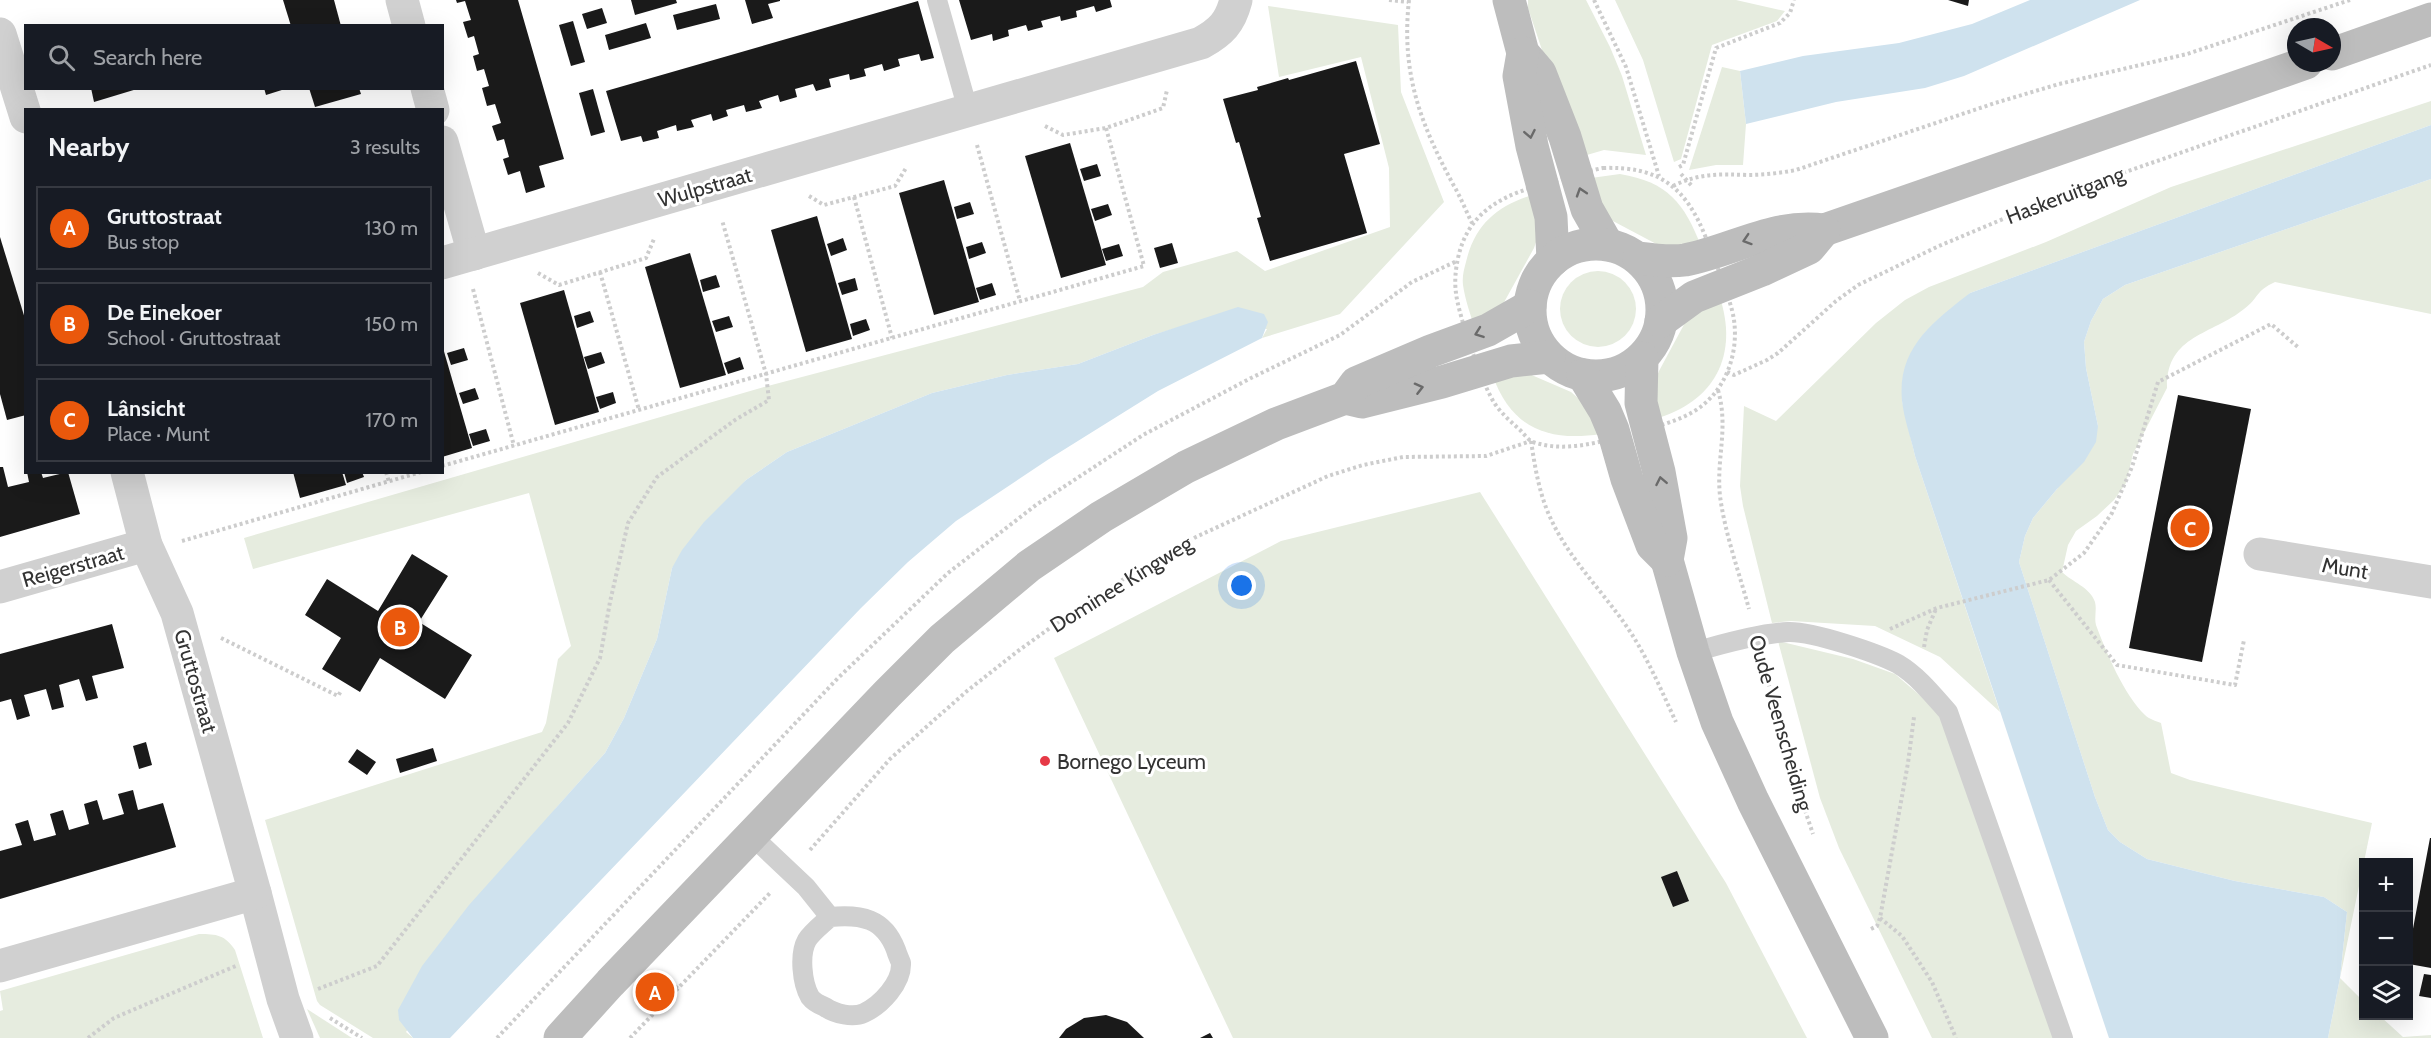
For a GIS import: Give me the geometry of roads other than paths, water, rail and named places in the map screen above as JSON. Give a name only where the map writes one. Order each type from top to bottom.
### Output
[{"type":"main road","points":[[1509,0],[1523,53],[1520,76],[1532,146],[1551,217],[1553,260]]},
{"type":"main road","points":[[2341,51],[2431,19]]},
{"type":"main road","points":[[1523,53],[1540,73],[1565,137],[1587,209],[1607,244]]},
{"type":"main road","name":"Haskeruitgang","points":[[1639,258],[1683,260],[1755,238],[1804,227],[1824,230],[2287,70]]},
{"type":"main road","name":"Haskeruitgang","points":[[1661,321],[1694,297],[1809,248],[1824,230]]},
{"type":"main road","points":[[1607,244],[1639,258],[1654,276],[1663,310],[1653,345],[1642,358],[1615,374],[1604,376],[1583,375],[1568,370],[1549,357],[1534,333],[1530,306],[1537,280],[1553,260],[1579,246],[1607,244]]},
{"type":"main road","points":[[555,1037],[942,639],[1029,566],[1101,517],[1186,467],[1276,424],[1345,398],[1356,383],[1488,330],[1530,306]]},
{"type":"main road","points":[[1345,398],[1362,402],[1442,382],[1504,362],[1549,357]]},
{"type":"main road","name":"Oude Veenscheiding","points":[[1642,358],[1641,403],[1659,472],[1671,538],[1667,560],[1693,652],[1717,722],[1735,764],[1872,1038]]},
{"type":"main road","name":"Oude Veenscheiding","points":[[1583,375],[1605,411],[1613,430],[1627,479],[1652,545],[1667,560]]},
{"type":"street","points":[[402,0],[409,24]]},
{"type":"street","name":"Wulpstraat","points":[[444,263],[472,267],[968,110],[1201,43],[1220,33],[1232,14],[1236,0]]},
{"type":"street","points":[[0,34],[24,111]]},
{"type":"street","points":[[428,90],[432,108]]},
{"type":"street","points":[[444,150],[472,267]]},
{"type":"street","name":"Gruttostraat","points":[[129,474],[161,544],[177,613],[284,999],[297,1038]]},
{"type":"street","name":"Reigerstraat","points":[[0,587],[161,544]]},
{"type":"street","name":"Munt","points":[[2260,554],[2431,582]]},
{"type":"street","points":[[0,966],[255,893]]},
{"type":"lane","points":[[937,0],[968,110]]},
{"type":"lane","points":[[1693,652],[1756,636],[1791,632],[1851,646],[1898,664],[1918,679],[1948,712],[2063,1038]]},
{"type":"lane","points":[[751,835],[806,887],[830,917]]},
{"type":"lane","points":[[848,915],[867,918],[881,926],[892,939],[901,963],[896,983],[881,1001],[863,1014],[832,1012],[811,998],[801,970],[806,941],[830,917],[848,915]]},
{"type":"water","points":[[2030,0],[2140,0],[1964,76],[1925,88],[1836,102],[1746,124],[1740,71],[1803,56],[1899,43],[1972,24]]},
{"type":"water","points":[[2431,125],[2431,179],[2125,285],[2103,299],[2091,321],[2084,342],[2086,368],[2098,426],[2096,442],[2084,462],[2033,518],[2025,536],[2019,562],[2095,797],[2108,830],[2120,842],[2147,859],[2235,881],[2324,897],[2347,912],[2340,978],[2328,1038],[2109,1038],[1915,456],[1902,401],[1905,366],[1920,338],[1970,293]]},
{"type":"water","points":[[1238,307],[1264,314],[1268,322],[1262,338],[1158,391],[1049,459],[956,521],[908,562],[861,608],[450,1038],[413,1038],[399,1020],[398,1010],[422,966],[469,905],[605,753],[624,718],[657,639],[672,568],[682,550],[704,522],[746,480],[787,452],[932,393],[1007,375],[1078,364],[1153,335]]},
{"type":"place","name":"Lânsicht","points":[[2190,528]]},
{"type":"place","name":"De Einekoer","points":[[400,627]]},
{"type":"place","name":"Bornego Lyceum","points":[[1045,761]]},
{"type":"place","name":"Gruttostraat","points":[[655,992]]}]
